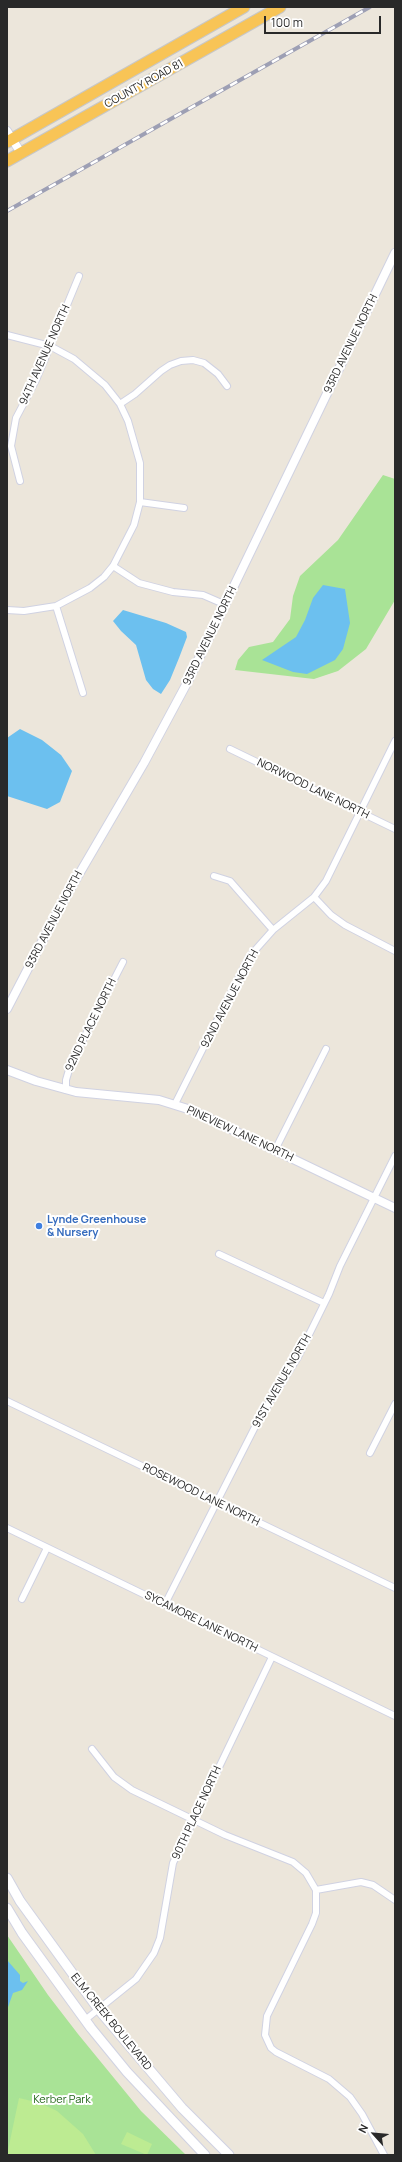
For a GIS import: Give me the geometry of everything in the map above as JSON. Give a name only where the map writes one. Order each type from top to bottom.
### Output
[{"type":"highway","name":"COUNTY ROAD 81","points":[[9,137],[244,7]]},
{"type":"highway","name":"COUNTY ROAD 81","points":[[8,159],[280,7]]},
{"type":"main road","name":"ELM CREEK BOULEVARD","points":[[7,1878],[24,1907],[99,2010],[182,2108],[229,2155]]},
{"type":"main road","name":"ELM CREEK BOULEVARD","points":[[7,1908],[22,1933],[85,2020],[127,2072],[205,2155]]},
{"type":"street","points":[[9,137],[21,153]]},
{"type":"street","name":"93RD AVENUE NORTH","points":[[7,1009],[62,904],[169,717],[226,605],[395,256]]},
{"type":"street","name":"94TH AVENUE NORTH","points":[[20,481],[11,446],[16,418],[50,346],[79,276]]},
{"type":"street","points":[[7,335],[50,346],[90,371],[120,404],[135,442],[140,463],[140,502],[134,525],[113,566],[90,588],[56,606],[24,611],[7,610]]},
{"type":"street","points":[[120,404],[135,394],[170,364],[181,361],[193,360],[204,363],[218,374],[227,386]]},
{"type":"street","points":[[140,502],[184,508]]},
{"type":"street","points":[[113,566],[139,583],[173,592],[203,595],[226,605]]},
{"type":"street","points":[[56,606],[83,693]]},
{"type":"street","name":"92ND AVENUE NORTH","points":[[175,1104],[249,957],[273,930],[314,897],[326,881],[395,741]]},
{"type":"street","name":"NORWOOD LANE NORTH","points":[[230,749],[395,829]]},
{"type":"street","points":[[214,876],[230,881],[273,930]]},
{"type":"street","points":[[314,897],[331,915],[344,925],[395,951]]},
{"type":"street","name":"92ND PLACE NORTH","points":[[66,1090],[66,1080],[71,1063],[123,962]]},
{"type":"street","points":[[275,1150],[326,1049]]},
{"type":"street","name":"PINEVIEW LANE NORTH","points":[[7,1070],[66,1090],[175,1104],[204,1116],[395,1208]]},
{"type":"street","name":"91ST AVENUE NORTH","points":[[165,1604],[267,1404],[298,1357],[340,1266],[395,1156]]},
{"type":"street","points":[[220,1254],[324,1303]]},
{"type":"street","name":"ROSEWOOD LANE NORTH","points":[[7,1401],[395,1588]]},
{"type":"street","points":[[370,1453],[395,1404]]},
{"type":"street","name":"SYCAMORE LANE NORTH","points":[[7,1528],[395,1716]]},
{"type":"street","points":[[22,1599],[47,1548]]},
{"type":"street","name":"90TH PLACE NORTH","points":[[85,2020],[136,1979],[154,1953],[160,1938],[174,1863],[193,1819],[272,1657]]},
{"type":"street","points":[[92,1749],[106,1767],[122,1783],[225,1835],[293,1862],[306,1873],[316,1890],[317,1902],[312,1924],[267,2016],[264,2035],[271,2048],[276,2052],[319,2073],[345,2092],[362,2114],[384,2155]]},
{"type":"street","points":[[316,1890],[361,1882],[373,1885],[395,1900]]},
{"type":"green space","points":[[383,475],[395,479],[395,600],[366,649],[338,671],[314,679],[235,670],[238,660],[249,647],[273,642],[290,619],[293,596],[300,576],[338,540]]},
{"type":"green space","name":"Kerber Park","points":[[7,1935],[48,1995],[78,2034],[141,2111],[186,2155],[7,2155]]},
{"type":"green space","points":[[19,2098],[40,2103],[57,2111],[83,2134],[96,2155],[7,2155]]},
{"type":"green space","points":[[127,2132],[152,2144],[147,2155],[121,2144]]},
{"type":"water","points":[[323,585],[345,589],[350,623],[343,649],[335,660],[307,674],[293,672],[262,660],[296,637],[305,620],[313,598]]},
{"type":"water","points":[[123,610],[166,623],[186,632],[187,637],[179,658],[170,680],[161,694],[153,689],[146,680],[136,645],[113,621]]},
{"type":"water","points":[[20,729],[42,740],[61,755],[72,771],[60,802],[47,809],[7,796],[7,738]]},
{"type":"water","points":[[7,1960],[20,1975],[20,1981],[23,1983],[28,1981],[22,1990],[13,1993],[7,2010]]},
{"type":"railway","points":[[7,211],[370,7]]},
{"type":"place","name":"Lynde Greenhouse & Nursery","points":[[39,1226]]}]
